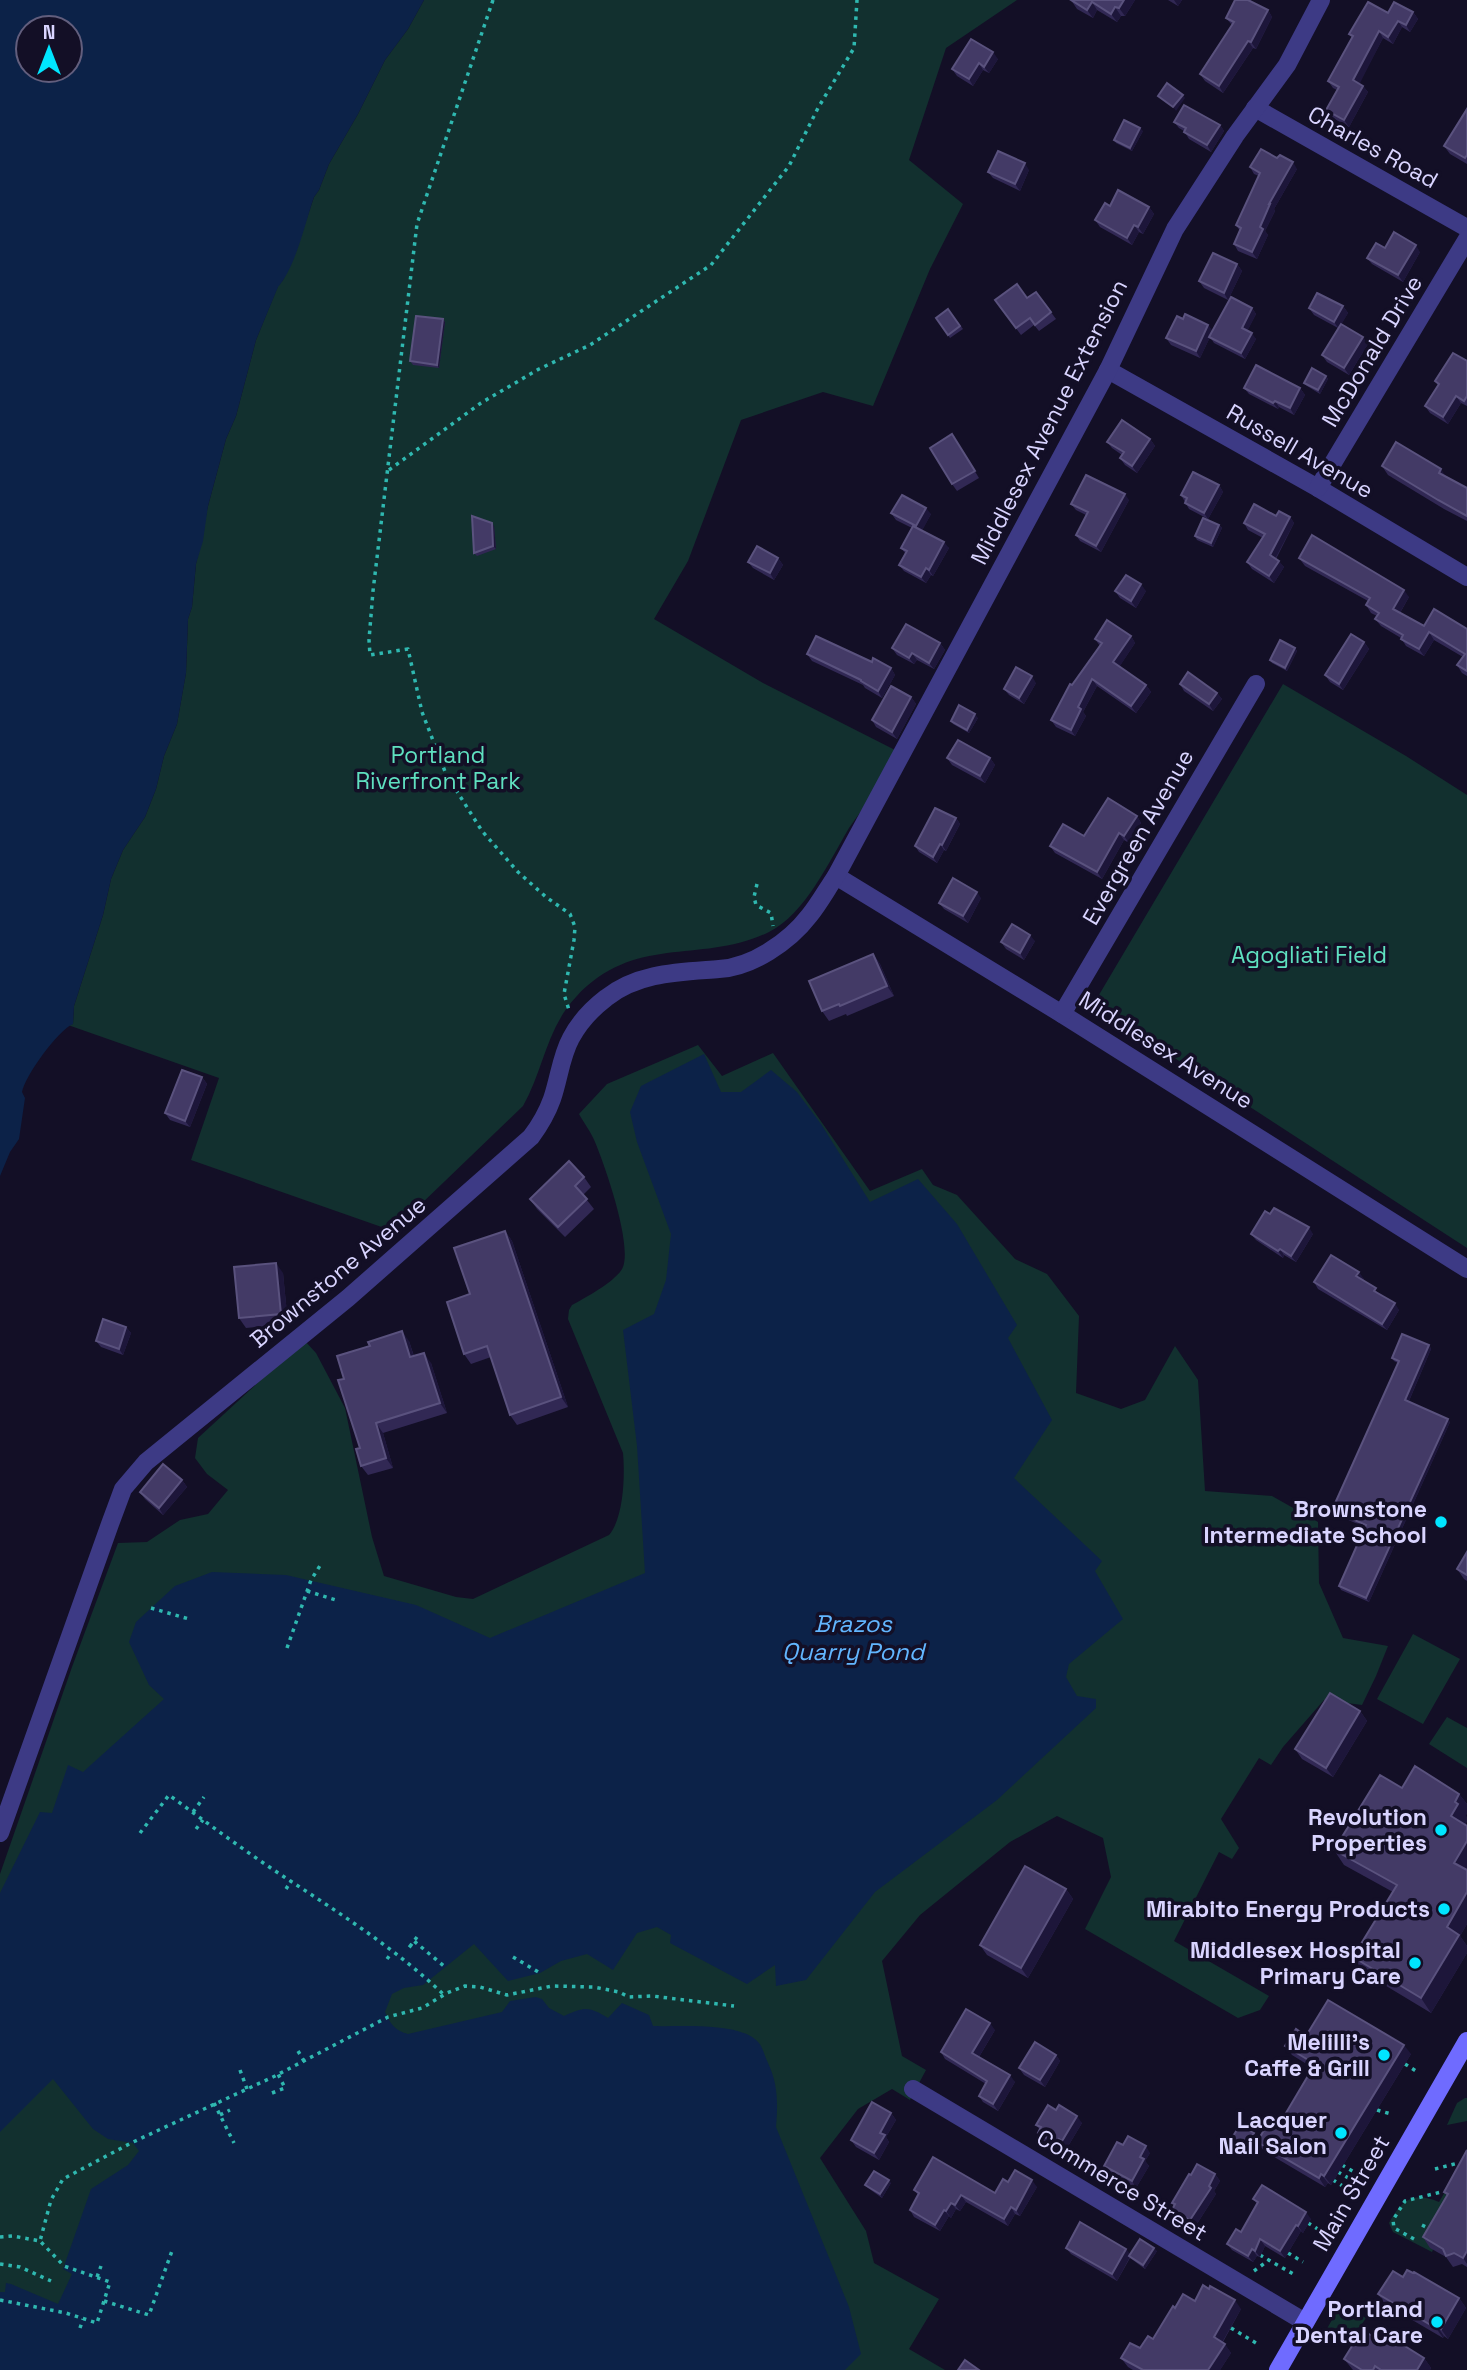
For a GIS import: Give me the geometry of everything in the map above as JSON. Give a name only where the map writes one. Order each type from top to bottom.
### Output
[{"type":"main road","name":"Main Street","points":[[1278,2370],[1467,2041]]},
{"type":"street","name":"Middlesex Avenue Extension","points":[[836,876],[1108,370],[1175,229],[1235,136],[1287,65],[1321,0]]},
{"type":"street","name":"Charles Road","points":[[1255,108],[1467,228]]},
{"type":"street","name":"McDonald Drive","points":[[1318,488],[1467,239]]},
{"type":"street","name":"Russell Avenue","points":[[1108,370],[1318,488],[1467,577]]},
{"type":"street","name":"Evergreen Avenue","points":[[1062,1014],[1256,684]]},
{"type":"street","name":"Middlesex Avenue","points":[[836,876],[1062,1014],[1467,1269]]},
{"type":"street","name":"Brownstone Avenue","points":[[0,1833],[114,1512],[123,1489],[134,1476],[161,1450],[348,1298],[531,1137],[550,1105],[570,1038],[608,996],[620,988],[645,979],[683,971],[733,967],[759,957],[790,935],[809,917],[836,876]]},
{"type":"street","name":"Commerce Street","points":[[913,2089],[1305,2322]]},
{"type":"path","points":[[493,0],[417,224],[373,591],[370,654],[408,649],[422,712],[446,774],[460,797],[482,831],[518,872],[570,914],[575,927],[564,994],[570,1012]]},
{"type":"path","points":[[388,471],[481,403],[539,369],[590,345],[711,265],[789,166],[818,108],[854,48],[857,0]]},
{"type":"path","points":[[757,884],[754,897],[756,905],[771,913],[773,926]]},
{"type":"path","points":[[287,1648],[307,1591],[321,1563]]},
{"type":"path","points":[[307,1591],[339,1601]]},
{"type":"path","points":[[151,1608],[189,1619]]},
{"type":"path","points":[[140,1833],[170,1795],[342,1914],[444,1994]]},
{"type":"path","points":[[192,1812],[204,1797]]},
{"type":"path","points":[[196,1829],[203,1820]]},
{"type":"path","points":[[286,1889],[291,1881]]},
{"type":"path","points":[[417,1937],[408,1949],[414,1941],[445,1967]]},
{"type":"path","points":[[387,1958],[392,1952]]},
{"type":"path","points":[[513,1956],[540,1973]]},
{"type":"path","points":[[40,2241],[51,2200],[63,2179],[388,2017],[422,2008],[444,1994],[465,1986],[480,1987],[507,1995],[567,1985],[594,1987],[629,1997],[652,1996],[734,2006]]},
{"type":"path","points":[[298,2051],[304,2061]]},
{"type":"path","points":[[1405,2064],[1416,2071]]},
{"type":"path","points":[[240,2070],[247,2089]]},
{"type":"path","points":[[272,2094],[285,2088],[278,2074]]},
{"type":"path","points":[[214,2103],[234,2143]]},
{"type":"path","points":[[220,2115],[230,2110]]},
{"type":"path","points":[[1377,2110],[1391,2114]]},
{"type":"path","points":[[1435,2169],[1459,2161],[1467,2163]]},
{"type":"path","points":[[1342,2165],[1356,2173]]},
{"type":"path","points":[[1338,2172],[1352,2180]]},
{"type":"path","points":[[1333,2180],[1346,2188]]},
{"type":"path","points":[[1414,2239],[1394,2228],[1393,2220],[1405,2201],[1441,2192]]},
{"type":"path","points":[[1308,2223],[1321,2231]]},
{"type":"path","points":[[1422,2225],[1439,2234]]},
{"type":"path","points":[[0,2237],[13,2236],[40,2241],[64,2266],[110,2282],[97,2323],[66,2313],[0,2300]]},
{"type":"path","points":[[104,2301],[149,2315],[173,2248]]},
{"type":"path","points":[[1288,2253],[1303,2262]]},
{"type":"path","points":[[1261,2255],[1295,2275]]},
{"type":"path","points":[[1251,2273],[1269,2260]]},
{"type":"path","points":[[0,2264],[20,2267],[51,2281]]},
{"type":"path","points":[[97,2277],[101,2266]]},
{"type":"path","points":[[80,2328],[83,2319]]},
{"type":"path","points":[[1231,2328],[1256,2343]]},
{"type":"green space","name":"Portland Riverfront Park","points":[[424,0],[1017,0],[946,48],[909,160],[963,204],[930,269],[873,406],[823,392],[741,420],[688,561],[654,619],[763,683],[897,751],[874,793],[849,828],[815,886],[794,913],[769,932],[744,942],[645,957],[622,964],[598,977],[576,997],[558,1022],[523,1106],[393,1231],[191,1160],[219,1078],[68,1025],[73,1024],[74,1006],[103,915],[111,879],[123,850],[145,817],[177,724],[186,673],[188,619],[192,607],[196,564],[208,506],[256,340],[298,245],[314,197],[329,164],[385,60],[408,29]]},
{"type":"green space","name":"Agogliati Field","points":[[1283,684],[1467,795],[1467,1248],[1093,1005]]},
{"type":"green space","name":"Brazos Quarry Pond","points":[[698,1045],[722,1076],[773,1053],[870,1191],[922,1169],[933,1185],[957,1195],[1015,1259],[1047,1274],[1079,1316],[1076,1393],[1121,1409],[1145,1400],[1175,1346],[1198,1380],[1205,1491],[1272,1496],[1318,1522],[1319,1583],[1343,1638],[1388,1646],[1362,1705],[1324,1700],[1271,1765],[1259,1758],[1221,1819],[1239,1848],[1232,1859],[1219,1852],[1174,1941],[1269,1996],[1260,2010],[1238,2018],[1085,1929],[1111,1877],[1103,1838],[1057,1816],[1010,1842],[920,1915],[882,1961],[902,2056],[926,2070],[910,2100],[892,2089],[858,2109],[820,2158],[866,2231],[874,2263],[939,2299],[909,2349],[945,2370],[0,2370],[0,1874],[118,1543],[147,1542],[180,1520],[208,1514],[228,1490],[207,1474],[195,1458],[198,1438],[304,1340],[316,1353],[345,1408],[372,1537],[384,1576],[456,1597],[473,1599],[609,1535],[621,1507],[623,1453],[568,1319],[572,1305],[620,1272],[625,1256],[624,1241],[605,1168],[593,1138],[579,1114],[607,1084]]},
{"type":"green space","points":[[1413,1634],[1460,1659],[1423,1724],[1377,1699]]},
{"type":"green space","points":[[1447,1717],[1467,1728],[1467,1768],[1429,1744]]},
{"type":"green space","points":[[1465,2098],[1467,2121],[1447,2125],[1457,2103]]},
{"type":"green space","points":[[1449,2185],[1458,2190],[1432,2252],[1393,2232],[1389,2223],[1403,2203],[1422,2197],[1439,2202]]},
{"type":"green space","points":[[1348,2308],[1366,2318],[1360,2327],[1324,2334],[1337,2311]]},
{"type":"water","points":[[0,0],[424,0],[408,29],[385,60],[329,164],[314,197],[295,256],[278,287],[256,340],[208,506],[203,541],[196,564],[192,607],[188,619],[186,673],[177,724],[145,817],[123,850],[111,879],[103,915],[74,1006],[73,1024],[51,1044],[24,1085],[22,1092],[25,1098],[19,1139],[0,1176]]},
{"type":"water","name":"Brazos Quarry Pond","points":[[704,1054],[721,1092],[741,1092],[771,1070],[797,1092],[821,1124],[870,1202],[918,1179],[957,1224],[1017,1325],[1008,1338],[1052,1420],[1014,1478],[1102,1561],[1095,1571],[1123,1619],[1069,1664],[1066,1677],[1077,1696],[1096,1699],[1096,1708],[997,1800],[875,1892],[806,1980],[776,1986],[775,1965],[747,1984],[670,1943],[671,1935],[657,1927],[637,1933],[613,1970],[587,1954],[561,1961],[540,1973],[508,1981],[474,1944],[423,1985],[404,1988],[392,1994],[385,2012],[394,2026],[408,2034],[502,2012],[510,2001],[536,1997],[564,2016],[586,2009],[608,2018],[622,2003],[649,2015],[653,2026],[724,2028],[750,2036],[759,2043],[774,2078],[777,2094],[776,2127],[849,2307],[861,2354],[845,2370],[0,2370],[0,2292],[5,2292],[6,2283],[11,2284],[58,2304],[72,2274],[63,2269],[91,2189],[128,2165],[139,2151],[133,2143],[108,2139],[93,2129],[53,2079],[0,2132],[0,1893],[40,1812],[52,1813],[68,1765],[83,1772],[164,1699],[149,1685],[129,1642],[136,1622],[175,1586],[212,1572],[286,1575],[416,1605],[490,1638],[645,1573],[637,1446],[623,1330],[654,1314],[666,1280],[671,1234],[637,1142],[630,1112],[641,1086]]},
{"type":"building","points":[[1071,0],[1124,0],[1111,14],[1092,2],[1087,10]]},
{"type":"building","points":[[1235,0],[1248,0],[1268,10],[1251,42],[1248,41],[1219,86],[1200,74],[1234,22],[1226,18]]},
{"type":"building","points":[[1368,2],[1388,13],[1394,2],[1413,12],[1406,25],[1398,21],[1388,37],[1379,31],[1353,80],[1363,86],[1344,120],[1326,110],[1339,87],[1328,81],[1353,36],[1349,34]]},
{"type":"building","points":[[971,39],[993,52],[984,67],[979,63],[969,79],[952,69]]},
{"type":"building","points":[[1167,83],[1183,95],[1173,107],[1158,96]]},
{"type":"building","points":[[1184,105],[1220,125],[1207,145],[1184,132],[1186,128],[1174,122]]},
{"type":"building","points":[[1467,109],[1467,155],[1465,158],[1444,146]]},
{"type":"building","points":[[1124,120],[1140,128],[1130,148],[1114,140]]},
{"type":"building","points":[[1261,149],[1277,158],[1280,155],[1293,162],[1269,204],[1260,227],[1263,229],[1252,252],[1234,244],[1241,228],[1236,225],[1260,173],[1250,167]]},
{"type":"building","points":[[998,151],[1025,163],[1015,184],[988,172]]},
{"type":"building","points":[[1118,190],[1149,207],[1138,227],[1134,225],[1127,238],[1095,220],[1105,203],[1110,206]]},
{"type":"building","points":[[1394,232],[1416,245],[1398,275],[1367,258],[1376,243],[1385,248]]},
{"type":"building","points":[[1213,253],[1237,264],[1224,293],[1199,281]]},
{"type":"building","points":[[1017,284],[1027,298],[1036,292],[1051,312],[1035,325],[1030,318],[1016,328],[995,300]]},
{"type":"building","points":[[1317,293],[1343,306],[1334,322],[1309,308]]},
{"type":"building","points":[[1231,297],[1252,308],[1242,328],[1252,333],[1241,353],[1209,337]]},
{"type":"building","points":[[948,309],[960,326],[948,335],[936,318]]},
{"type":"building","points":[[1185,314],[1208,325],[1196,351],[1166,338],[1177,316],[1183,319]]},
{"type":"building","points":[[416,316],[443,319],[437,365],[410,361]]},
{"type":"building","points":[[1341,324],[1363,337],[1344,368],[1322,355]]},
{"type":"building","points":[[1453,353],[1467,361],[1467,396],[1464,401],[1456,396],[1443,417],[1425,406],[1439,384],[1435,381]]},
{"type":"building","points":[[1256,365],[1300,388],[1290,408],[1275,401],[1273,403],[1244,388]]},
{"type":"building","points":[[1312,368],[1326,376],[1318,390],[1304,383]]},
{"type":"building","points":[[1122,420],[1150,439],[1132,466],[1120,458],[1124,452],[1107,442]]},
{"type":"building","points":[[952,434],[975,471],[952,484],[930,448]]},
{"type":"building","points":[[1396,442],[1441,469],[1439,473],[1467,488],[1467,516],[1382,466]]},
{"type":"building","points":[[1193,472],[1219,485],[1204,513],[1185,503],[1187,498],[1181,495]]},
{"type":"building","points":[[1086,475],[1125,494],[1096,546],[1076,535],[1088,512],[1071,504]]},
{"type":"building","points":[[902,495],[926,508],[916,526],[891,513]]},
{"type":"building","points":[[1254,504],[1276,516],[1279,511],[1290,517],[1270,555],[1279,561],[1269,576],[1247,562],[1265,534],[1244,523]]},
{"type":"building","points":[[472,516],[492,523],[493,546],[474,553]]},
{"type":"building","points":[[1203,518],[1219,525],[1211,543],[1195,536]]},
{"type":"building","points":[[913,526],[944,542],[929,570],[926,568],[921,577],[899,565],[907,551],[901,548]]},
{"type":"building","points":[[1312,535],[1404,590],[1393,609],[1424,626],[1434,609],[1467,629],[1467,671],[1457,665],[1465,654],[1429,632],[1419,649],[1401,639],[1403,635],[1375,619],[1379,613],[1366,605],[1370,598],[1299,558]]},
{"type":"building","points":[[757,546],[778,558],[770,573],[748,562]]},
{"type":"building","points":[[1126,575],[1141,584],[1131,601],[1115,591]]},
{"type":"building","points":[[1107,620],[1131,636],[1113,662],[1146,685],[1131,706],[1092,679],[1078,707],[1081,709],[1071,730],[1051,720],[1070,684],[1072,685],[1102,643],[1095,639]]},
{"type":"building","points":[[906,624],[940,643],[929,663],[912,653],[909,658],[892,648]]},
{"type":"building","points":[[1351,634],[1364,642],[1339,684],[1325,675]]},
{"type":"building","points":[[816,636],[872,662],[873,658],[891,668],[878,691],[807,654]]},
{"type":"building","points":[[1280,640],[1295,648],[1285,668],[1270,660]]},
{"type":"building","points":[[1016,667],[1032,676],[1019,698],[1004,689]]},
{"type":"building","points":[[1188,672],[1217,693],[1209,704],[1180,684]]},
{"type":"building","points":[[891,686],[911,697],[892,732],[872,720]]},
{"type":"building","points":[[959,705],[975,714],[967,730],[951,721]]},
{"type":"building","points":[[958,740],[990,758],[980,776],[947,758]]},
{"type":"building","points":[[1108,798],[1137,816],[1124,836],[1119,833],[1097,872],[1050,846],[1063,824],[1084,836]]},
{"type":"building","points":[[935,808],[956,818],[933,857],[915,846]]},
{"type":"building","points":[[953,878],[977,892],[963,916],[939,903]]},
{"type":"building","points":[[1012,924],[1030,935],[1020,953],[1001,942]]},
{"type":"building","points":[[873,954],[887,986],[822,1011],[809,981]]},
{"type":"building","points":[[182,1070],[202,1077],[185,1121],[165,1113]]},
{"type":"building","points":[[569,1161],[584,1177],[575,1186],[587,1199],[558,1227],[530,1199]]},
{"type":"building","points":[[1274,1208],[1309,1227],[1291,1256],[1251,1234],[1265,1211],[1270,1214]]},
{"type":"building","points":[[505,1231],[561,1397],[510,1415],[487,1346],[464,1354],[447,1302],[470,1294],[454,1248]]},
{"type":"building","points":[[1331,1255],[1359,1272],[1356,1276],[1395,1303],[1382,1324],[1314,1282]]},
{"type":"building","points":[[276,1263],[281,1314],[239,1318],[234,1267]]},
{"type":"building","points":[[103,1319],[126,1327],[119,1349],[96,1341]]},
{"type":"building","points":[[402,1331],[410,1357],[424,1353],[440,1403],[376,1423],[386,1458],[361,1466],[356,1449],[360,1448],[338,1380],[344,1379],[337,1356],[370,1346],[368,1342]]},
{"type":"building","points":[[1402,1334],[1429,1345],[1405,1400],[1448,1419],[1366,1598],[1339,1586],[1366,1525],[1332,1510],[1399,1361],[1392,1358]]},
{"type":"building","points":[[163,1464],[182,1480],[159,1508],[140,1492]]},
{"type":"building","points":[[1467,1552],[1467,1575],[1457,1569]]},
{"type":"building","points":[[1330,1693],[1360,1711],[1326,1768],[1295,1749]]},
{"type":"building","points":[[1415,1766],[1459,1794],[1455,1802],[1458,1804],[1451,1816],[1467,1826],[1467,1841],[1454,1863],[1467,1870],[1467,1892],[1447,1927],[1459,1935],[1421,1998],[1353,1957],[1397,1885],[1334,1850],[1380,1775],[1402,1788]]},
{"type":"building","points":[[1025,1866],[1066,1889],[1021,1968],[980,1945]]},
{"type":"building","points":[[1328,2000],[1404,2045],[1324,2176],[1321,2174],[1319,2178],[1257,2142],[1273,2115],[1283,2118],[1315,2064],[1285,2046],[1296,2029],[1306,2036]]},
{"type":"building","points":[[966,2009],[990,2023],[972,2053],[1010,2075],[993,2104],[979,2096],[987,2081],[941,2052]]},
{"type":"building","points":[[1035,2042],[1056,2055],[1040,2080],[1019,2068]]},
{"type":"building","points":[[872,2102],[891,2113],[880,2133],[885,2135],[874,2153],[851,2140]]},
{"type":"building","points":[[1048,2105],[1056,2110],[1059,2105],[1077,2116],[1062,2141],[1059,2139],[1056,2144],[1038,2133],[1041,2127],[1036,2125]]},
{"type":"building","points":[[1240,2125],[1254,2133],[1244,2149],[1230,2141]]},
{"type":"building","points":[[1128,2136],[1146,2146],[1140,2157],[1144,2159],[1132,2181],[1104,2166],[1117,2142],[1123,2145]]},
{"type":"building","points":[[1467,2150],[1467,2251],[1463,2258],[1454,2253],[1446,2256],[1443,2249],[1423,2237],[1448,2194],[1444,2192]]},
{"type":"building","points":[[933,2157],[995,2193],[1003,2179],[1008,2182],[1015,2170],[1032,2180],[1016,2210],[1011,2207],[1004,2219],[961,2195],[955,2205],[951,2203],[946,2211],[944,2210],[935,2225],[910,2210],[919,2193],[914,2190]]},
{"type":"building","points":[[1197,2164],[1215,2174],[1209,2186],[1211,2188],[1190,2220],[1172,2210],[1175,2204],[1172,2203]]},
{"type":"building","points":[[874,2171],[889,2180],[880,2194],[865,2185]]},
{"type":"building","points":[[1262,2185],[1306,2212],[1280,2251],[1260,2239],[1255,2251],[1252,2249],[1248,2256],[1227,2244],[1236,2229],[1241,2232],[1258,2202],[1253,2199]]},
{"type":"building","points":[[1080,2222],[1126,2249],[1112,2274],[1066,2248]]},
{"type":"building","points":[[1140,2239],[1154,2248],[1143,2265],[1129,2256]]},
{"type":"building","name":"Portland Dental Care","points":[[1407,2270],[1459,2298],[1441,2329],[1378,2294],[1393,2271],[1403,2277]]},
{"type":"building","points":[[1203,2285],[1235,2300],[1214,2337],[1225,2344],[1208,2370],[1143,2370],[1121,2358],[1130,2343],[1140,2348],[1148,2336],[1153,2339],[1183,2294],[1195,2301]]},
{"type":"building","points":[[1362,2330],[1386,2344],[1390,2337],[1424,2358],[1417,2370],[1381,2370],[1375,2366],[1373,2370],[1362,2370],[1344,2359]]},
{"type":"building","points":[[965,2360],[979,2370],[958,2370]]},
{"type":"place","name":"Brownstone Intermediate School","points":[[1441,1522]]},
{"type":"place","name":"Revolution Properties","points":[[1441,1830]]},
{"type":"place","name":"Mirabito Energy Products","points":[[1444,1909]]},
{"type":"place","name":"Middlesex Hospital Primary Care","points":[[1415,1963]]},
{"type":"place","name":"Melilli's Caffe & Grill","points":[[1384,2055]]},
{"type":"place","name":"Lacquer Nail Salon","points":[[1341,2133]]},
{"type":"place","name":"Portland Dental Care","points":[[1437,2322]]}]
